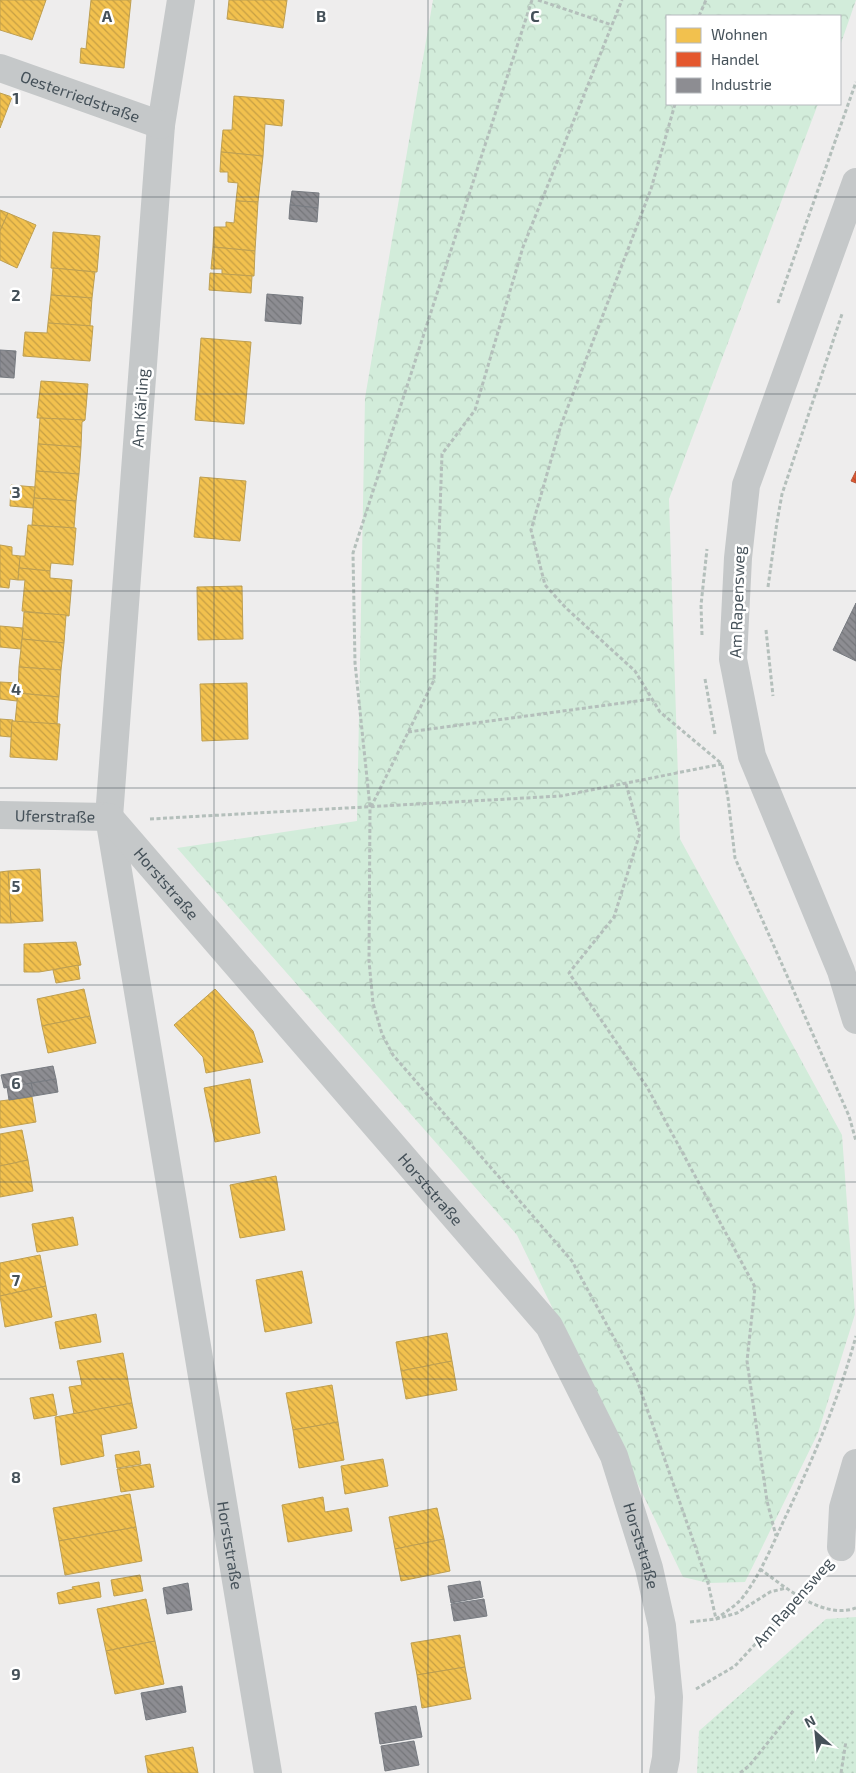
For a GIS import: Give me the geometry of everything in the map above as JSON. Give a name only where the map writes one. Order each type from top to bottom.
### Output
[{"type":"street","name":"Am Kärling","points":[[109,817],[161,125],[181,0]]},
{"type":"street","name":"Oesterriedstraße","points":[[0,68],[161,125]]},
{"type":"street","name":"Am Rapensweg","points":[[856,182],[746,486],[738,558],[733,658],[752,756],[841,971],[856,1020]]},
{"type":"street","name":"Uferstraße","points":[[0,815],[109,817]]},
{"type":"street","name":"Horststraße","points":[[109,817],[549,1326],[614,1456],[651,1578],[662,1626],[670,1697],[666,1758],[663,1773]]},
{"type":"street","name":"Horststraße","points":[[109,817],[268,1773]]},
{"type":"street","name":"Am Rapensweg","points":[[841,1547],[843,1508],[856,1462]]},
{"type":"path","points":[[532,0],[353,553],[355,663],[370,808],[369,961],[373,1003],[382,1034],[393,1055],[572,1261],[637,1380],[708,1584],[716,1619]]},
{"type":"path","points":[[538,0],[612,25]]},
{"type":"path","points":[[370,808],[434,680],[442,454],[475,410],[524,247],[622,0]]},
{"type":"path","points":[[699,15],[706,0]]},
{"type":"path","points":[[675,105],[651,189],[561,425],[531,530],[545,585],[566,608],[635,671],[660,712],[722,764]]},
{"type":"path","points":[[768,588],[776,522],[782,494],[844,309]]},
{"type":"path","points":[[766,624],[766,642],[773,698]]},
{"type":"path","points":[[408,732],[652,699]]},
{"type":"path","points":[[109,817],[157,819],[561,796],[722,764],[752,756]]},
{"type":"path","points":[[626,784],[640,833],[614,917],[569,973],[647,1087],[755,1287],[747,1361],[767,1501],[776,1536]]},
{"type":"path","points":[[716,1619],[741,1600],[760,1569],[811,1461],[841,1383],[856,1336]]},
{"type":"path","name":"Am Rapensweg","points":[[670,1697],[696,1689],[735,1666],[799,1597],[841,1547]]},
{"type":"path","points":[[760,1569],[799,1597],[829,1610],[856,1608]]},
{"type":"path","points":[[716,1619],[738,1613],[770,1592],[786,1588]]},
{"type":"path","points":[[740,1773],[749,1766],[794,1710]]},
{"type":"path","points":[[840,1773],[846,1741]]},
{"type":"green space","points":[[433,0],[856,0],[841,43],[841,15],[666,15],[666,105],[818,105],[669,499],[680,839],[842,1135],[855,1314],[818,1433],[745,1582],[708,1583],[683,1577],[517,1235],[177,848],[357,821],[365,398]]},
{"type":"green space","points":[[856,1617],[856,1773],[697,1773],[699,1731],[826,1619]]},
{"type":"building: Wohnen","points":[[0,0],[46,0],[32,40],[0,30]]},
{"type":"building: Wohnen","points":[[91,0],[131,0],[124,68],[80,63],[81,48],[86,49]]},
{"type":"building: Wohnen","points":[[229,0],[287,0],[283,28],[227,19]]},
{"type":"building: Wohnen","points":[[0,93],[12,97],[0,128]]},
{"type":"building: Wohnen","points":[[234,96],[284,100],[282,126],[265,124],[263,156],[221,152],[223,130],[232,130]]},
{"type":"building: Wohnen","points":[[221,152],[263,156],[258,202],[236,201],[238,183],[228,182],[228,172],[220,172]]},
{"type":"building: Wohnen","points":[[236,201],[258,202],[255,251],[213,247],[214,227],[226,227],[226,222],[234,223]]},
{"type":"building: Wohnen","points":[[0,210],[8,213],[0,231]]},
{"type":"building: Wohnen","points":[[8,213],[36,225],[17,268],[0,260],[0,231]]},
{"type":"building: Wohnen","points":[[53,232],[100,236],[97,272],[51,268]]},
{"type":"building: Wohnen","points":[[213,247],[255,251],[254,276],[222,274],[222,269],[211,269]]},
{"type":"building: Wohnen","points":[[53,268],[95,272],[92,298],[51,295]]},
{"type":"building: Wohnen","points":[[210,273],[252,276],[251,293],[209,290]]},
{"type":"building: Wohnen","points":[[51,295],[92,298],[90,326],[48,323]]},
{"type":"building: Wohnen","points":[[48,323],[93,326],[90,361],[23,356],[25,332],[47,333]]},
{"type":"building: Wohnen","points":[[201,338],[251,342],[244,424],[195,420]]},
{"type":"building: Wohnen","points":[[41,381],[88,384],[85,420],[37,418]]},
{"type":"building: Wohnen","points":[[40,418],[85,420],[82,422],[81,447],[38,444]]},
{"type":"building: Wohnen","points":[[38,444],[81,447],[79,474],[36,471]]},
{"type":"building: Wohnen","points":[[36,471],[79,474],[76,501],[34,498]]},
{"type":"building: Wohnen","points":[[200,477],[246,481],[240,541],[194,537]]},
{"type":"building: Wohnen","points":[[11,485],[35,487],[33,508],[10,506]]},
{"type":"building: Wohnen","points":[[34,498],[76,501],[74,528],[32,525]]},
{"type":"building: Wohnen","points":[[28,525],[76,528],[73,565],[51,563],[50,571],[19,568],[20,556],[25,556]]},
{"type":"building: Wohnen","points":[[0,545],[12,547],[12,555],[20,556],[18,580],[10,579],[9,588],[0,587]]},
{"type":"building: Wohnen","points":[[19,568],[50,571],[50,578],[72,580],[69,616],[22,611],[25,580],[18,580]]},
{"type":"building: Wohnen","points":[[242,586],[243,639],[198,640],[197,587]]},
{"type":"building: Wohnen","points":[[24,612],[66,615],[64,643],[22,639]]},
{"type":"building: Wohnen","points":[[0,626],[23,628],[21,649],[0,647]]},
{"type":"building: Wohnen","points":[[22,639],[64,643],[61,670],[19,667]]},
{"type":"building: Wohnen","points":[[19,667],[61,670],[59,697],[18,693]]},
{"type":"building: Wohnen","points":[[0,682],[18,683],[17,701],[0,699]]},
{"type":"building: Wohnen","points":[[247,683],[248,739],[202,741],[200,684]]},
{"type":"building: Wohnen","points":[[18,693],[59,697],[57,724],[15,722]]},
{"type":"building: Wohnen","points":[[0,719],[13,720],[11,737],[0,736]]},
{"type":"building: Wohnen","points":[[12,721],[60,724],[57,760],[10,757]]},
{"type":"building: Wohnen","points":[[40,869],[43,921],[11,923],[8,871]]},
{"type":"building: Wohnen","points":[[8,871],[11,923],[0,923],[0,872]]},
{"type":"building: Wohnen","points":[[76,942],[81,965],[39,972],[24,972],[24,944]]},
{"type":"building: Wohnen","points":[[78,965],[80,979],[56,983],[53,970]]},
{"type":"building: Wohnen","points":[[84,989],[90,1016],[42,1026],[37,999]]},
{"type":"building: Wohnen","points":[[215,989],[253,1031],[263,1062],[206,1073],[203,1057],[174,1025]]},
{"type":"building: Wohnen","points":[[90,1016],[96,1043],[48,1053],[42,1026]]},
{"type":"building: Wohnen","points":[[250,1079],[260,1133],[215,1142],[204,1088]]},
{"type":"building: Wohnen","points":[[32,1097],[36,1122],[0,1128],[0,1101]]},
{"type":"building: Wohnen","points":[[22,1130],[28,1160],[0,1166],[0,1134]]},
{"type":"building: Wohnen","points":[[28,1160],[33,1191],[0,1197],[0,1166]]},
{"type":"building: Wohnen","points":[[276,1176],[285,1230],[240,1238],[230,1185]]},
{"type":"building: Wohnen","points":[[73,1217],[78,1245],[37,1252],[32,1224]]},
{"type":"building: Wohnen","points":[[40,1255],[46,1286],[0,1296],[0,1263]]},
{"type":"building: Wohnen","points":[[302,1271],[312,1323],[265,1332],[256,1280]]},
{"type":"building: Wohnen","points":[[46,1286],[52,1317],[5,1327],[0,1296]]},
{"type":"building: Wohnen","points":[[96,1314],[101,1342],[60,1349],[55,1322]]},
{"type":"building: Wohnen","points":[[447,1333],[452,1361],[401,1371],[396,1342]]},
{"type":"building: Wohnen","points":[[123,1353],[132,1403],[74,1414],[69,1387],[82,1385],[77,1361]]},
{"type":"building: Wohnen","points":[[452,1361],[457,1390],[406,1399],[401,1371]]},
{"type":"building: Wohnen","points":[[332,1385],[338,1422],[293,1430],[286,1393]]},
{"type":"building: Wohnen","points":[[53,1394],[57,1415],[34,1419],[30,1398]]},
{"type":"building: Wohnen","points":[[132,1403],[137,1428],[101,1435],[104,1456],[61,1465],[55,1417]]},
{"type":"building: Wohnen","points":[[338,1422],[344,1460],[299,1468],[293,1430]]},
{"type":"building: Wohnen","points":[[139,1451],[141,1464],[117,1468],[115,1455]]},
{"type":"building: Wohnen","points":[[383,1459],[388,1486],[345,1494],[341,1466]]},
{"type":"building: Wohnen","points":[[150,1464],[154,1487],[121,1492],[117,1469]]},
{"type":"building: Wohnen","points":[[130,1494],[136,1527],[59,1541],[53,1508]]},
{"type":"building: Wohnen","points":[[323,1497],[325,1512],[348,1508],[352,1531],[288,1542],[282,1505]]},
{"type":"building: Wohnen","points":[[437,1508],[444,1539],[395,1549],[389,1517]]},
{"type":"building: Wohnen","points":[[136,1527],[142,1561],[65,1575],[59,1541]]},
{"type":"building: Wohnen","points":[[444,1539],[450,1571],[401,1581],[395,1549]]},
{"type":"building: Wohnen","points":[[140,1575],[143,1591],[114,1596],[111,1580]]},
{"type":"building: Wohnen","points":[[99,1582],[101,1597],[59,1604],[57,1593],[73,1589],[72,1587]]},
{"type":"building: Wohnen","points":[[146,1599],[155,1641],[106,1651],[97,1609]]},
{"type":"building: Wohnen","points":[[460,1635],[465,1667],[417,1675],[411,1643]]},
{"type":"building: Wohnen","points":[[155,1641],[164,1684],[115,1694],[106,1651]]},
{"type":"building: Wohnen","points":[[465,1667],[471,1699],[422,1708],[417,1675]]},
{"type":"building: Wohnen","points":[[193,1747],[198,1773],[148,1773],[145,1756]]},
{"type":"building: Handel","points":[[856,471],[856,483],[851,481]]},
{"type":"building: Industrie","points":[[292,191],[319,193],[318,208],[290,205]]},
{"type":"building: Industrie","points":[[290,205],[318,208],[317,222],[289,219]]},
{"type":"building: Industrie","points":[[267,294],[303,297],[301,324],[265,321]]},
{"type":"building: Industrie","points":[[0,350],[16,351],[14,378],[0,377]]},
{"type":"building: Industrie","points":[[856,603],[856,661],[833,650]]},
{"type":"building: Industrie","points":[[53,1066],[56,1079],[4,1088],[1,1075]]},
{"type":"building: Industrie","points":[[56,1079],[58,1092],[34,1096],[31,1083]]},
{"type":"building: Industrie","points":[[31,1083],[34,1096],[9,1100],[7,1087]]},
{"type":"building: Industrie","points":[[480,1581],[483,1597],[451,1603],[448,1586]]},
{"type":"building: Industrie","points":[[188,1583],[192,1610],[167,1614],[163,1588]]},
{"type":"building: Industrie","points":[[484,1599],[487,1616],[454,1621],[451,1604]]},
{"type":"building: Industrie","points":[[182,1686],[186,1712],[146,1720],[141,1693]]},
{"type":"building: Industrie","points":[[416,1706],[422,1737],[380,1744],[375,1713]]},
{"type":"building: Industrie","points":[[414,1741],[419,1765],[385,1771],[381,1746]]}]
